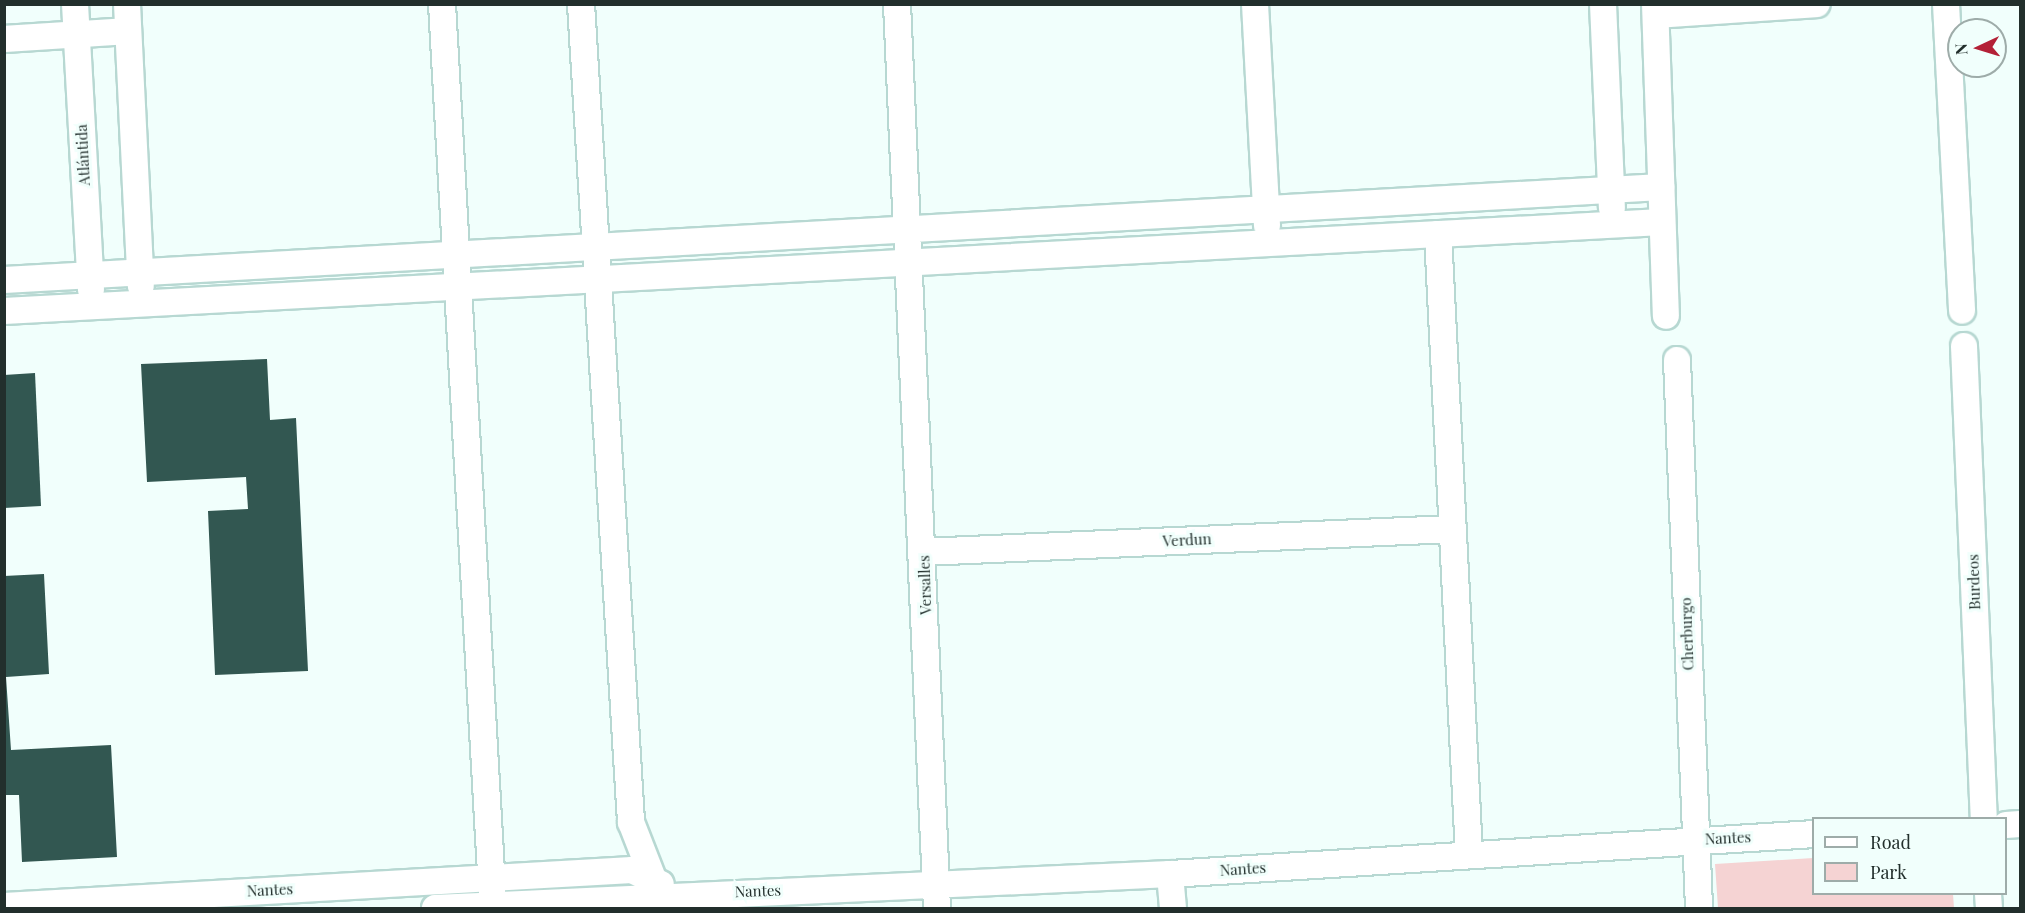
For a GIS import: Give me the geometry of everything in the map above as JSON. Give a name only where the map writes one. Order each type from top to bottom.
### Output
[{"type":"street","name":"Atlántida","points":[[75,4],[92,306]]},
{"type":"street","points":[[127,4],[143,271],[139,304]]},
{"type":"street","points":[[442,4],[454,255],[493,907]]},
{"type":"street","points":[[581,4],[600,278],[631,822],[652,876],[673,902]]},
{"type":"street","name":"Versalles","points":[[897,4],[923,552],[936,896]]},
{"type":"street","points":[[1255,4],[1267,242]]},
{"type":"street","points":[[1603,4],[1613,226]]},
{"type":"street","points":[[1666,316],[1656,10],[1817,4]]},
{"type":"street","points":[[1946,4],[1962,310]]},
{"type":"street","points":[[4,39],[129,31]]},
{"type":"street","points":[[4,280],[454,255],[596,244],[1661,187]]},
{"type":"street","points":[[4,311],[456,290],[600,278],[1662,222]]},
{"type":"street","points":[[1438,234],[1469,855]]},
{"type":"street","name":"Burdeos","points":[[1964,346],[1984,817]]},
{"type":"street","name":"Cherburgo","points":[[1677,360],[1699,909]]},
{"type":"street","name":"Verdun","points":[[923,552],[1451,528]]},
{"type":"street","name":"Nantes","points":[[435,909],[936,896],[1170,874],[1812,834]]},
{"type":"street","name":"Nantes","points":[[4,906],[198,901],[493,878],[632,870],[652,876]]},
{"type":"street","points":[[1170,874],[1173,909]]},
{"type":"green space","points":[[1812,858],[1812,895],[1953,895],[1954,908],[1718,908],[1715,864]]},
{"type":"building","points":[[267,359],[270,420],[296,418],[308,671],[215,675],[208,511],[248,509],[246,477],[147,482],[141,364]]},
{"type":"building","points":[[35,373],[41,506],[4,508],[4,375]]},
{"type":"building","points":[[44,574],[49,674],[6,677],[11,750],[111,745],[117,857],[22,862],[19,795],[4,795],[4,576]]}]
